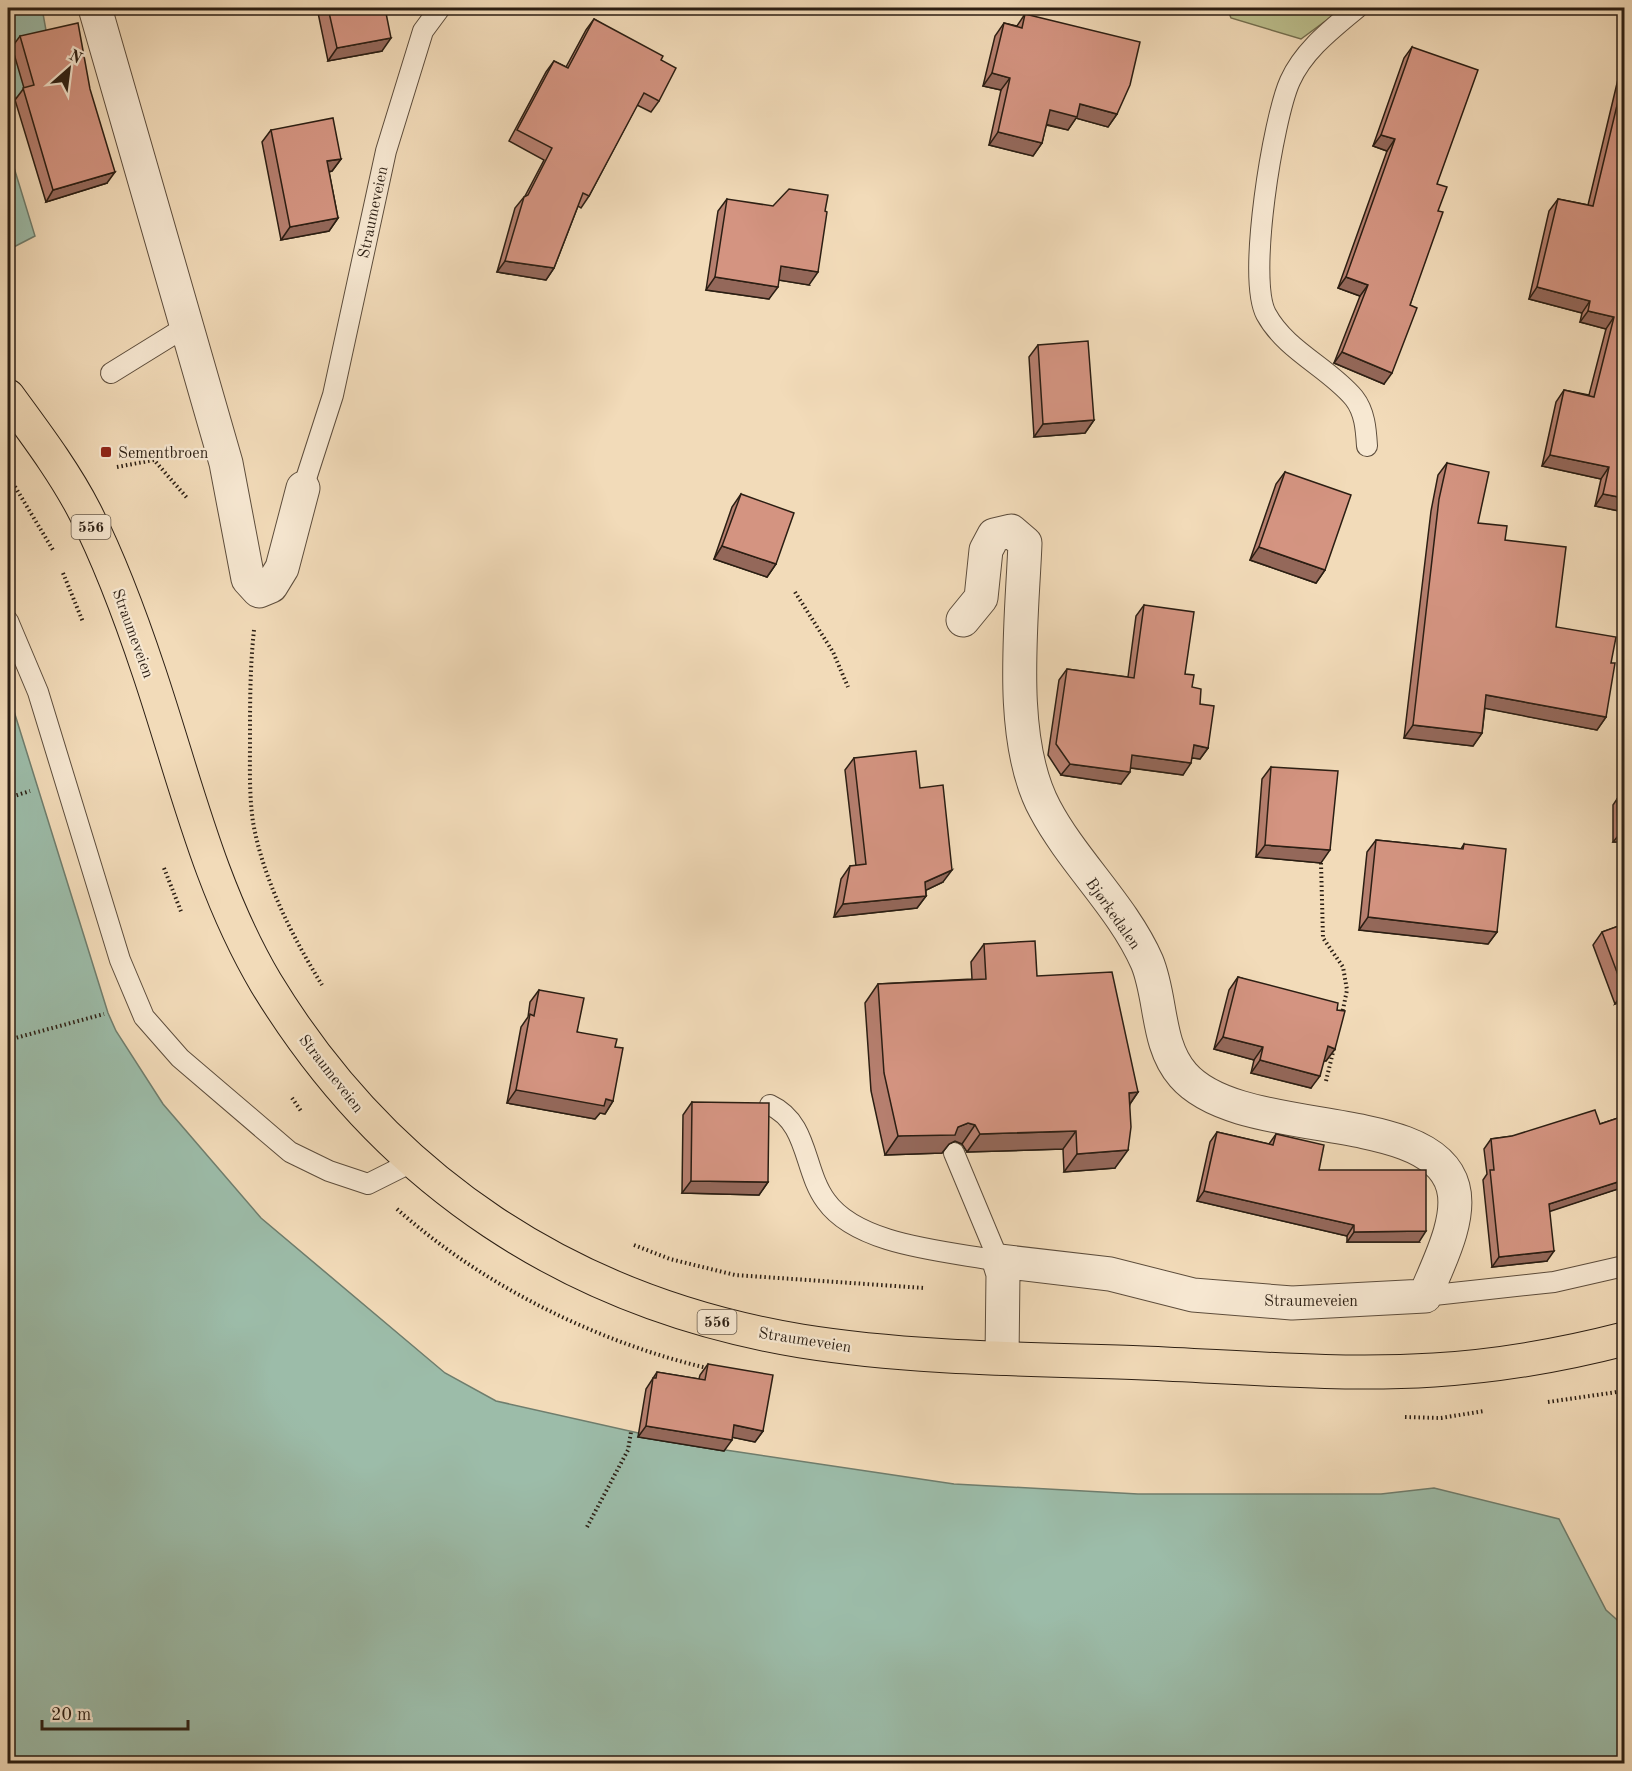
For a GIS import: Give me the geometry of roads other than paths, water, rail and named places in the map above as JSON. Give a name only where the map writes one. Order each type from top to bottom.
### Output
[{"type":"main road","name":"Straumeveien","points":[[8,396],[59,468],[84,510],[115,579],[148,671],[212,868],[264,980],[304,1040],[353,1102],[412,1162],[482,1216],[548,1256],[612,1287],[679,1313],[800,1340],[868,1349],[1002,1358],[1324,1371],[1432,1370],[1568,1353],[1624,1339]]},
{"type":"street","points":[[95,8],[187,326]]},
{"type":"street","name":"Straumeveien","points":[[187,326],[226,463],[238,514],[245,571],[248,579],[259,591],[271,586],[282,568],[303,488]]},
{"type":"street","name":"Bjørkedalen","points":[[963,620],[981,598],[986,550],[994,535],[1011,531],[1025,543],[1020,710],[1031,772],[1043,807],[1073,856],[1124,922],[1146,960],[1157,991],[1161,1024],[1169,1051],[1183,1074],[1206,1093],[1230,1104],[1285,1120],[1368,1132],[1404,1142],[1427,1154],[1444,1168],[1453,1187],[1454,1206],[1447,1244],[1425,1296]]},
{"type":"street","points":[[999,1262],[1003,1274],[1002,1358]]},
{"type":"street","name":"Straumeveien","points":[[999,1262],[1110,1274],[1193,1294],[1292,1303],[1425,1296]]},
{"type":"lane","name":"Straumeveien","points":[[303,488],[333,395],[386,151],[423,32],[440,8]]},
{"type":"lane","points":[[1356,8],[1304,57],[1290,82],[1276,132],[1260,235],[1260,280],[1265,312],[1287,342],[1355,399],[1365,422],[1366,446]]},
{"type":"lane","points":[[111,373],[187,326]]},
{"type":"lane","points":[[8,621],[38,692],[120,960],[144,1017],[180,1058],[290,1152],[329,1171],[368,1184],[412,1162]]},
{"type":"lane","name":"Straumeveien","points":[[770,1105],[782,1110],[794,1122],[825,1200],[846,1221],[874,1237],[999,1262]]},
{"type":"lane","points":[[954,1153],[999,1262]]},
{"type":"lane","name":"Straumeveien","points":[[1425,1296],[1554,1282],[1624,1266]]},
{"type":"place","name":"Sementbroen","points":[[106,452]]}]
